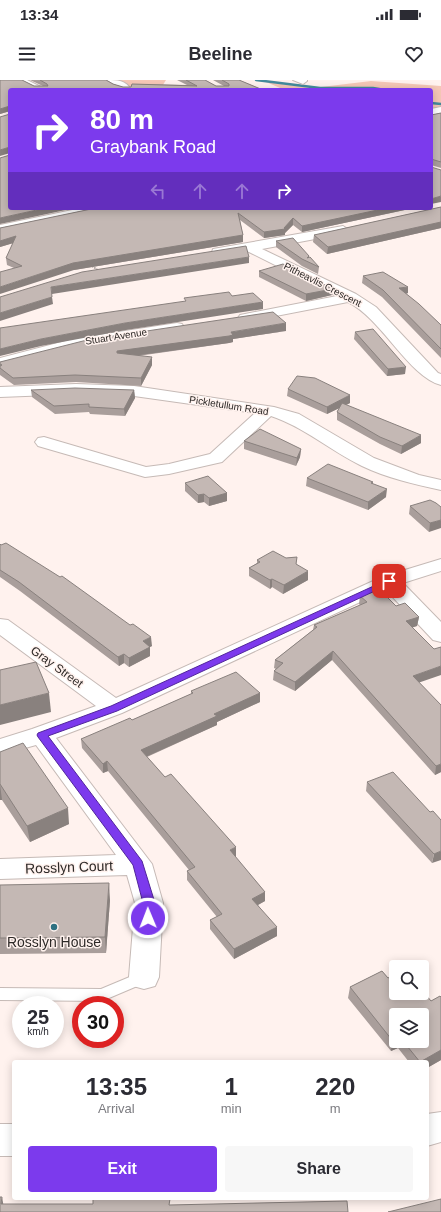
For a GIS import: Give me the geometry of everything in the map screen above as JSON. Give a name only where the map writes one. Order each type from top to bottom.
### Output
[{"type":"street","points":[[19,80],[38,88]]},
{"type":"street","points":[[111,80],[125,86],[126,88]]},
{"type":"street","points":[[0,229],[90,210]]},
{"type":"street","points":[[203,254],[321,235],[358,227]]},
{"type":"street","name":"Pitheavlis Crescent","points":[[249,247],[351,298],[371,310],[432,376],[441,380]]},
{"type":"street","points":[[230,320],[351,298]]},
{"type":"street","name":"Stuart Avenue","points":[[0,363],[73,342],[192,325]]},
{"type":"street","name":"Pickletullum Road","points":[[0,392],[76,389],[134,391],[268,410],[292,418],[368,462],[414,478],[441,485]]},
{"type":"street","points":[[44,442],[145,472],[169,469],[216,458],[268,410]]},
{"type":"street","points":[[0,746],[42,735],[114,708],[389,581],[441,565]]},
{"type":"street","points":[[389,581],[441,635]]},
{"type":"street","name":"Gray Street","points":[[0,625],[114,708]]},
{"type":"street","points":[[42,735],[138,864],[149,903],[144,977]]},
{"type":"street","name":"Rosslyn Court","points":[[0,869],[138,864]]},
{"type":"street","points":[[429,1130],[441,1127]]},
{"type":"street","points":[[0,1140],[12,1140]]},
{"type":"lane","points":[[0,994],[102,995],[144,977]]},
{"type":"path","points":[[86,262],[98,270]]},
{"type":"shaded area","points":[[114,80],[166,80],[161,88],[126,86]]},
{"type":"shaded area","points":[[371,81],[441,86],[441,109],[433,110],[433,88],[313,88]]},
{"type":"shaded area","points":[[266,82],[313,88],[280,88]]},
{"type":"building","points":[[0,80],[22,80],[34,86],[48,86],[40,80],[106,80],[123,87],[131,87],[132,84],[197,86],[186,80],[205,80],[216,86],[229,86],[229,84],[222,80],[239,80],[258,88],[8,88],[8,107],[0,109]]},
{"type":"building","points":[[441,113],[441,162],[433,160],[433,115]]},
{"type":"building","points":[[8,115],[8,148],[0,150],[0,117]]},
{"type":"building","points":[[8,156],[8,210],[37,210],[0,218],[0,158]]},
{"type":"building","points":[[433,168],[441,170],[441,196],[433,198]]},
{"type":"building","points":[[441,207],[441,222],[328,247],[314,235],[433,210]]},
{"type":"building","points":[[86,210],[378,210],[302,226],[293,218],[284,228],[285,229],[264,232],[238,213],[243,235],[73,263],[0,287],[0,272],[22,266],[6,258],[16,236],[0,241],[0,228]]},
{"type":"building","points":[[293,238],[309,256],[307,258],[310,257],[319,267],[302,259],[276,241]]},
{"type":"building","points":[[246,246],[249,257],[51,287],[52,297],[0,313],[0,297],[82,272]]},
{"type":"building","points":[[283,264],[333,289],[306,294],[259,271]]},
{"type":"building","points":[[383,272],[408,287],[399,288],[419,304],[441,325],[441,349],[383,290],[363,276]]},
{"type":"building","points":[[229,292],[232,296],[253,293],[263,302],[125,323],[41,339],[0,349],[0,328],[186,301],[184,298]]},
{"type":"building","points":[[273,312],[286,323],[231,332],[233,335],[229,336],[117,351],[117,353],[152,357],[141,378],[75,375],[13,378],[0,368],[2,365],[0,362],[87,340]]},
{"type":"building","points":[[373,329],[406,367],[388,369],[355,332]]},
{"type":"building","points":[[297,376],[315,378],[350,395],[327,407],[288,389]]},
{"type":"building","points":[[75,388],[134,390],[124,409],[89,407],[89,404],[54,406],[31,390]]},
{"type":"building","points":[[342,403],[421,435],[402,446],[380,437],[337,412]]},
{"type":"building","points":[[260,429],[301,449],[297,458],[244,441]]},
{"type":"building","points":[[328,464],[387,489],[368,502],[307,478]]},
{"type":"building","points":[[208,476],[227,493],[209,498],[204,494],[198,495],[185,483]]},
{"type":"building","points":[[430,500],[441,507],[441,520],[430,523],[410,506]]},
{"type":"building","points":[[6,543],[60,577],[62,576],[130,625],[133,624],[151,637],[143,641],[150,647],[129,658],[124,654],[118,657],[19,582],[0,570],[0,544]]},
{"type":"building","points":[[273,551],[286,558],[297,557],[296,564],[308,571],[284,585],[272,579],[270,580],[249,568],[260,562],[257,560]]},
{"type":"building","points":[[380,590],[396,606],[405,603],[419,617],[406,621],[434,649],[441,647],[441,666],[413,676],[441,705],[441,764],[436,766],[333,651],[295,682],[274,671],[283,663],[275,660],[317,627],[314,625],[367,602],[360,596]]},
{"type":"building","points":[[36,662],[49,693],[0,705],[0,670]]},
{"type":"building","points":[[236,672],[260,693],[214,714],[217,716],[141,750],[165,777],[171,774],[236,847],[230,850],[265,892],[252,899],[277,927],[234,949],[210,920],[222,914],[187,871],[195,867],[107,761],[103,764],[81,739],[130,718],[132,720],[193,693],[191,691]]},
{"type":"building","points":[[23,743],[68,808],[27,826],[0,784],[0,752]]},
{"type":"building","points":[[393,772],[430,812],[433,811],[441,820],[441,851],[434,854],[367,782]]},
{"type":"building","name":"Rosslyn House","points":[[109,883],[105,937],[0,938],[0,885]]},
{"type":"building","points":[[382,971],[389,978],[389,1000],[429,1000],[429,999],[431,1001],[440,996],[441,997],[441,1050],[424,1060],[418,1060],[409,1048],[429,1048],[429,1008],[389,1008],[389,1036],[350,987]]},
{"type":"building","points":[[0,1197],[2,1197],[1,1204],[93,1204],[93,1200],[170,1200],[169,1205],[347,1201],[348,1212],[0,1212]]},
{"type":"building","points":[[441,1199],[441,1212],[388,1212]]},
{"type":"waterway","points":[[256,80],[320,88]]},
{"type":"waterway","points":[[320,88],[373,88]]},
{"type":"waterway","points":[[433,103],[441,104]]},
{"type":"place","name":"Rosslyn House","points":[[54,927]]},
{"type":"route","points":[[148,918],[149,903],[138,864],[42,735],[114,708],[232,656],[389,581]]}]
